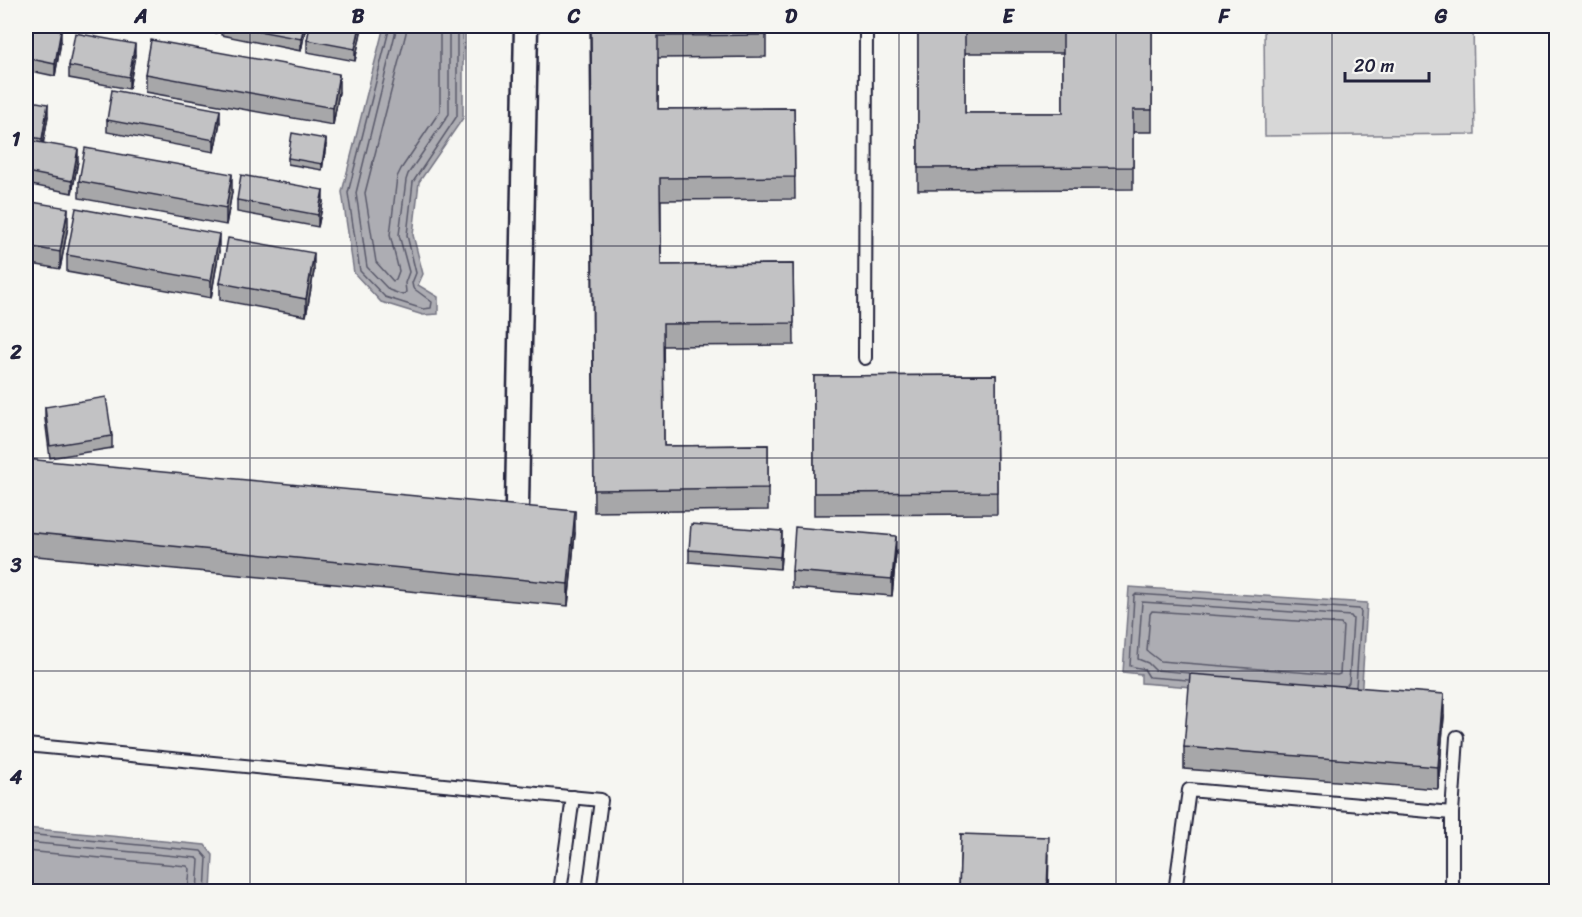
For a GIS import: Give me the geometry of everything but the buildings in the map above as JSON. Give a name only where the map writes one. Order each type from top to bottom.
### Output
[{"type":"street","points":[[517,504],[526,26]]},
{"type":"lane","points":[[866,26],[866,358]]},
{"type":"lane","points":[[1452,891],[1452,813],[1457,737]]},
{"type":"lane","points":[[26,745],[601,800],[590,891]]},
{"type":"lane","points":[[1175,891],[1189,790],[1452,813]]},
{"type":"lane","points":[[560,891],[573,797]]},
{"type":"shaded area","points":[[1264,26],[1473,26],[1475,134],[1265,136]]},
{"type":"water","points":[[384,26],[463,26],[463,118],[419,182],[413,235],[423,274],[418,285],[438,297],[438,314],[423,315],[381,302],[354,273],[342,192]]},
{"type":"water","points":[[1129,587],[1367,603],[1361,700],[1141,683],[1141,674],[1123,672]]},
{"type":"water","points":[[26,828],[205,845],[213,855],[211,891],[26,891]]}]
